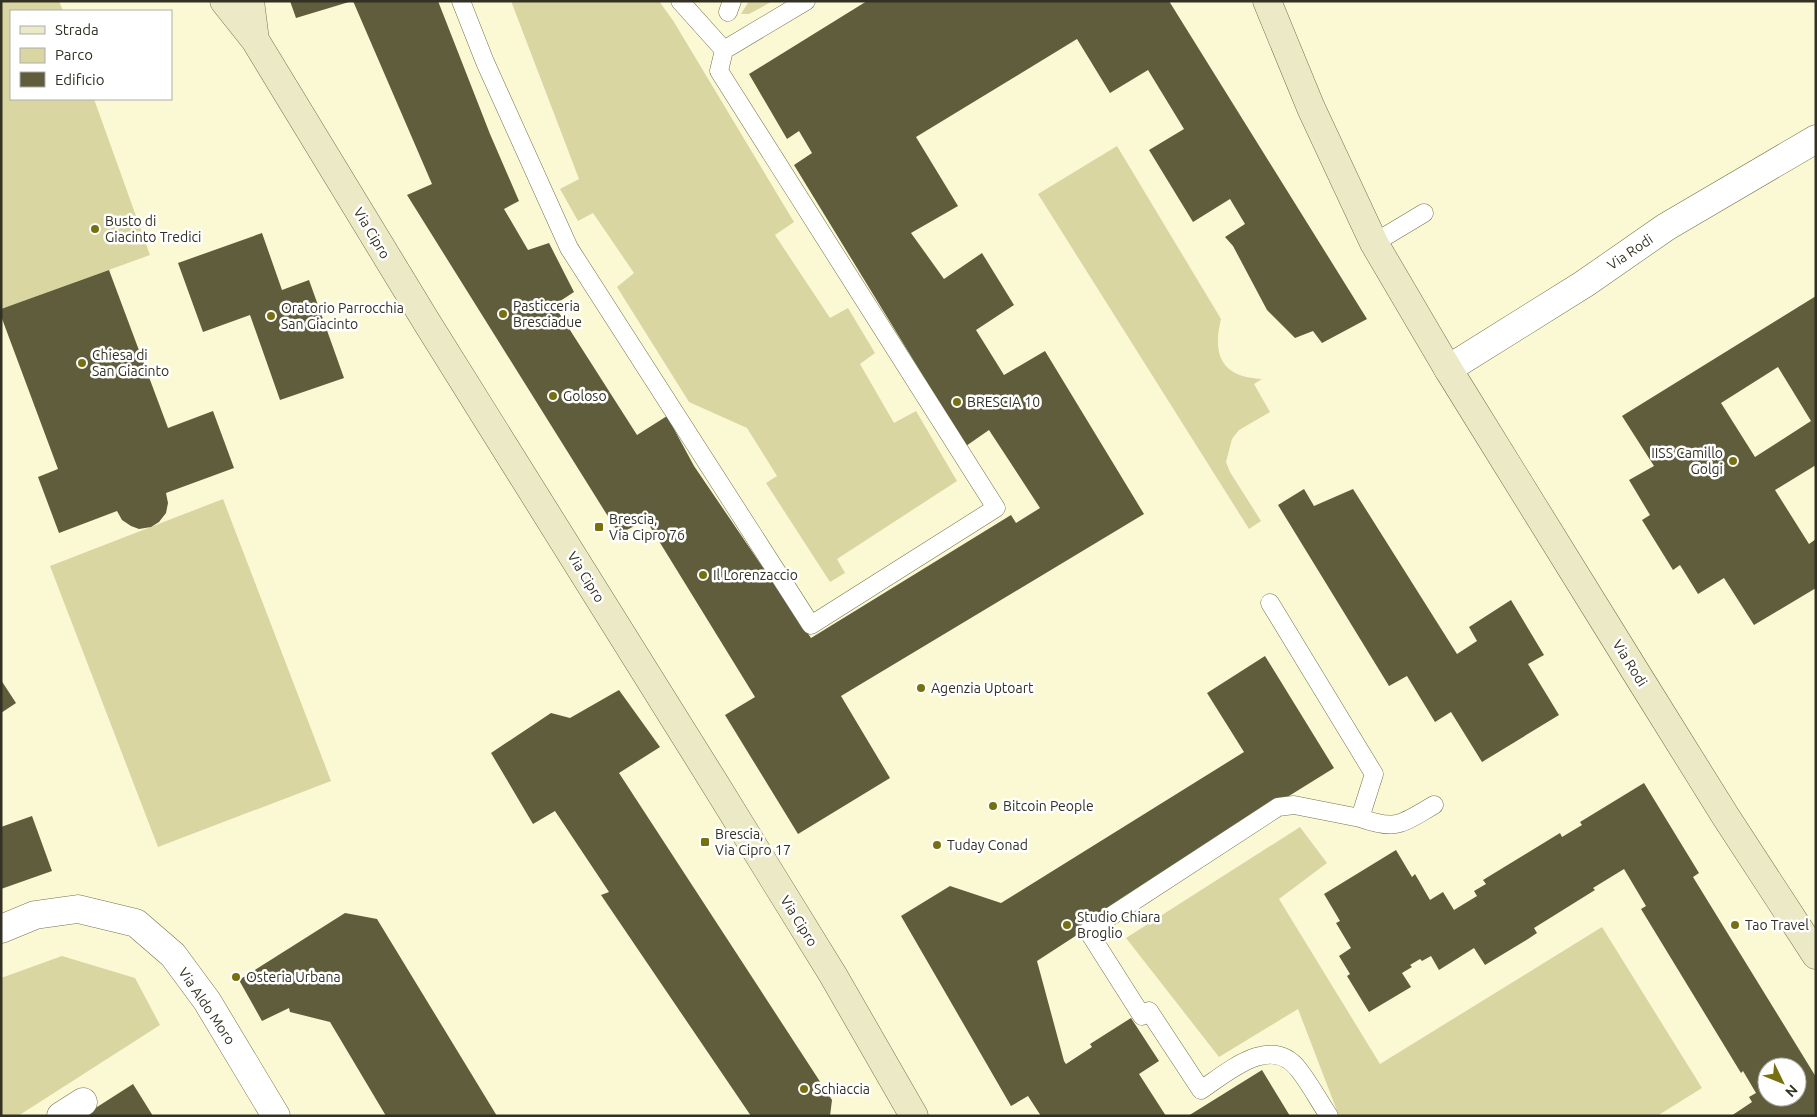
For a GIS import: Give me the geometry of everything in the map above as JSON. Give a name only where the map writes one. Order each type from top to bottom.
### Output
[{"type":"street","name":"Via Cipro","points":[[224,1],[255,40],[421,313],[718,787],[832,975],[912,1114]]},
{"type":"street","name":"Via Cipro","points":[[250,1],[255,40]]},
{"type":"street","name":"Via Rodi","points":[[1268,1],[1311,108],[1374,243],[1448,369],[1726,817],[1816,955]]},
{"type":"street","name":"Via Rodi","points":[[1448,369],[1584,284],[1666,227],[1816,139]]},
{"type":"street","name":"Via Aldo Moro","points":[[1,929],[35,915],[78,909],[136,923],[173,955],[207,1001],[276,1116]]},
{"type":"lane","points":[[462,1],[485,62],[569,248],[811,625],[996,508],[719,70],[724,50],[806,1]]},
{"type":"lane","points":[[680,1],[724,50]]},
{"type":"lane","points":[[1374,243],[1424,213]]},
{"type":"lane","points":[[1270,603],[1374,774],[1360,818]]},
{"type":"lane","points":[[1329,1116],[1298,1068],[1281,1055],[1261,1055],[1244,1062],[1201,1090],[1149,1011],[1142,1016],[1088,931],[1278,807],[1294,806],[1360,818],[1380,825],[1400,825],[1434,806]]},
{"type":"green space","points":[[1,1],[59,1],[63,10],[10,10],[10,100],[94,100],[150,255],[1,309]]},
{"type":"green space","points":[[511,1],[659,1],[674,22],[794,222],[775,235],[830,318],[848,308],[875,353],[860,364],[894,423],[916,411],[957,481],[837,559],[845,573],[830,582],[766,483],[777,476],[747,428],[689,402],[617,287],[634,273],[593,213],[578,221],[560,189],[579,179]]},
{"type":"green space","points":[[749,1],[773,1],[749,14],[741,14]]},
{"type":"green space","points":[[1117,146],[1221,319],[1218,344],[1219,354],[1223,362],[1237,374],[1262,379],[1254,384],[1270,412],[1239,430],[1232,439],[1226,462],[1230,472],[1261,521],[1249,529],[1038,194]]},
{"type":"green space","points":[[223,499],[331,781],[158,847],[50,566]]},
{"type":"green space","points":[[1300,827],[1327,863],[1279,899],[1380,1064],[1602,927],[1702,1088],[1657,1116],[1339,1116],[1298,1009],[1219,1057],[1126,938]]},
{"type":"green space","points":[[62,956],[135,978],[160,1025],[18,1116],[1,1116],[1,978]]},
{"type":"building","points":[[290,1],[349,1],[349,2],[296,18]]},
{"type":"building","points":[[353,1],[438,1],[490,134],[519,201],[504,209],[528,250],[549,243],[574,292],[554,305],[637,435],[667,416],[694,466],[811,638],[1011,515],[1016,523],[1040,508],[989,430],[966,446],[794,165],[812,153],[799,131],[787,139],[749,74],[867,1],[1169,1],[1367,319],[1322,343],[1313,331],[1295,338],[1267,310],[1233,246],[1225,237],[1245,224],[1230,199],[1193,222],[1149,150],[1184,129],[1148,70],[1110,93],[1077,39],[916,137],[958,206],[911,233],[944,279],[982,253],[1014,305],[976,330],[1004,375],[1045,351],[1144,514],[841,696],[890,778],[798,834],[725,715],[755,697],[646,520],[619,534],[407,195],[432,184]]},
{"type":"building","points":[[262,233],[282,290],[309,280],[344,378],[280,400],[250,315],[203,332],[178,263]]},
{"type":"building","name":"Chiesa di San Giacinto","points":[[109,270],[168,428],[213,411],[234,468],[166,493],[168,503],[166,513],[159,522],[151,527],[139,529],[131,526],[122,520],[117,511],[59,533],[38,477],[58,469],[1,316],[1,309]]},
{"type":"building","name":"IISS Camillo Golgi","points":[[1816,296],[1816,465],[1775,490],[1809,544],[1816,539],[1816,588],[1754,625],[1724,578],[1698,594],[1680,565],[1673,570],[1642,520],[1650,515],[1629,480],[1654,466],[1622,416]],"holes":[[[1778,367],[1811,421],[1755,457],[1721,403]]]},
{"type":"building","points":[[1304,489],[1314,506],[1353,489],[1457,654],[1477,641],[1469,627],[1511,600],[1544,655],[1528,664],[1559,715],[1482,762],[1451,712],[1435,722],[1407,676],[1389,686],[1278,505]]},
{"type":"building","points":[[1265,656],[1334,768],[1242,825],[1240,829],[1037,961],[1066,1064],[1092,1047],[1090,1044],[1131,1018],[1159,1061],[1139,1074],[1166,1116],[1041,1116],[1028,1096],[1011,1106],[901,916],[950,886],[1001,903],[1244,752],[1207,693]]},
{"type":"building","points":[[1,680],[16,703],[1,713]]},
{"type":"building","points":[[619,690],[660,747],[619,773],[832,1100],[830,1116],[751,1116],[601,895],[609,892],[555,811],[533,824],[491,753],[551,713],[570,718]]},
{"type":"building","points":[[1644,783],[1699,873],[1693,877],[1804,1057],[1757,1057],[1757,1107],[1807,1107],[1807,1062],[1816,1077],[1816,1116],[1731,1116],[1752,1102],[1749,1097],[1756,1093],[1743,1071],[1741,1073],[1641,909],[1646,906],[1624,869],[1593,888],[1595,890],[1534,928],[1537,933],[1485,965],[1474,948],[1439,970],[1431,956],[1422,961],[1420,959],[1402,973],[1411,987],[1369,1012],[1347,976],[1350,974],[1339,956],[1351,948],[1336,923],[1340,921],[1324,894],[1396,850],[1412,877],[1415,874],[1430,900],[1443,892],[1454,910],[1477,896],[1474,891],[1486,884],[1483,880],[1560,833],[1562,837],[1582,825],[1580,822]]},
{"type":"building","points":[[32,816],[52,871],[1,889],[1,827]]},
{"type":"building","points":[[345,913],[377,919],[497,1116],[386,1116],[330,1022],[290,1012],[289,1008],[262,1021],[239,980]]},
{"type":"building","points":[[1262,1070],[1290,1116],[1188,1116]]},
{"type":"building","points":[[133,1084],[153,1116],[83,1116]]},
{"type":"place","name":"Busto di Giacinto Tredici","points":[[95,229]]},
{"type":"place","name":"Pasticceria Bresciadue","points":[[503,314]]},
{"type":"place","name":"Oratorio Parrocchia San Giacinto","points":[[271,316]]},
{"type":"place","name":"Chiesa di San Giacinto","points":[[82,363]]},
{"type":"place","name":"Goloso","points":[[553,396]]},
{"type":"place","name":"BRESCIA 10","points":[[957,402]]},
{"type":"place","name":"IISS Camillo Golgi","points":[[1733,461]]},
{"type":"place","name":"Brescia, Via Cipro 76","points":[[599,527]]},
{"type":"place","name":"Il Lorenzaccio","points":[[703,575]]},
{"type":"place","name":"Agenzia Uptoart","points":[[921,688]]},
{"type":"place","name":"Bitcoin People","points":[[993,806]]},
{"type":"place","name":"Brescia, Via Cipro 17","points":[[705,842]]},
{"type":"place","name":"Tuday Conad","points":[[937,845]]},
{"type":"place","name":"Studio Chiara Broglio","points":[[1067,925]]},
{"type":"place","name":"Tao Travel","points":[[1735,925]]},
{"type":"place","name":"Osteria Urbana","points":[[236,977]]},
{"type":"place","name":"Schiaccia","points":[[804,1089]]}]
